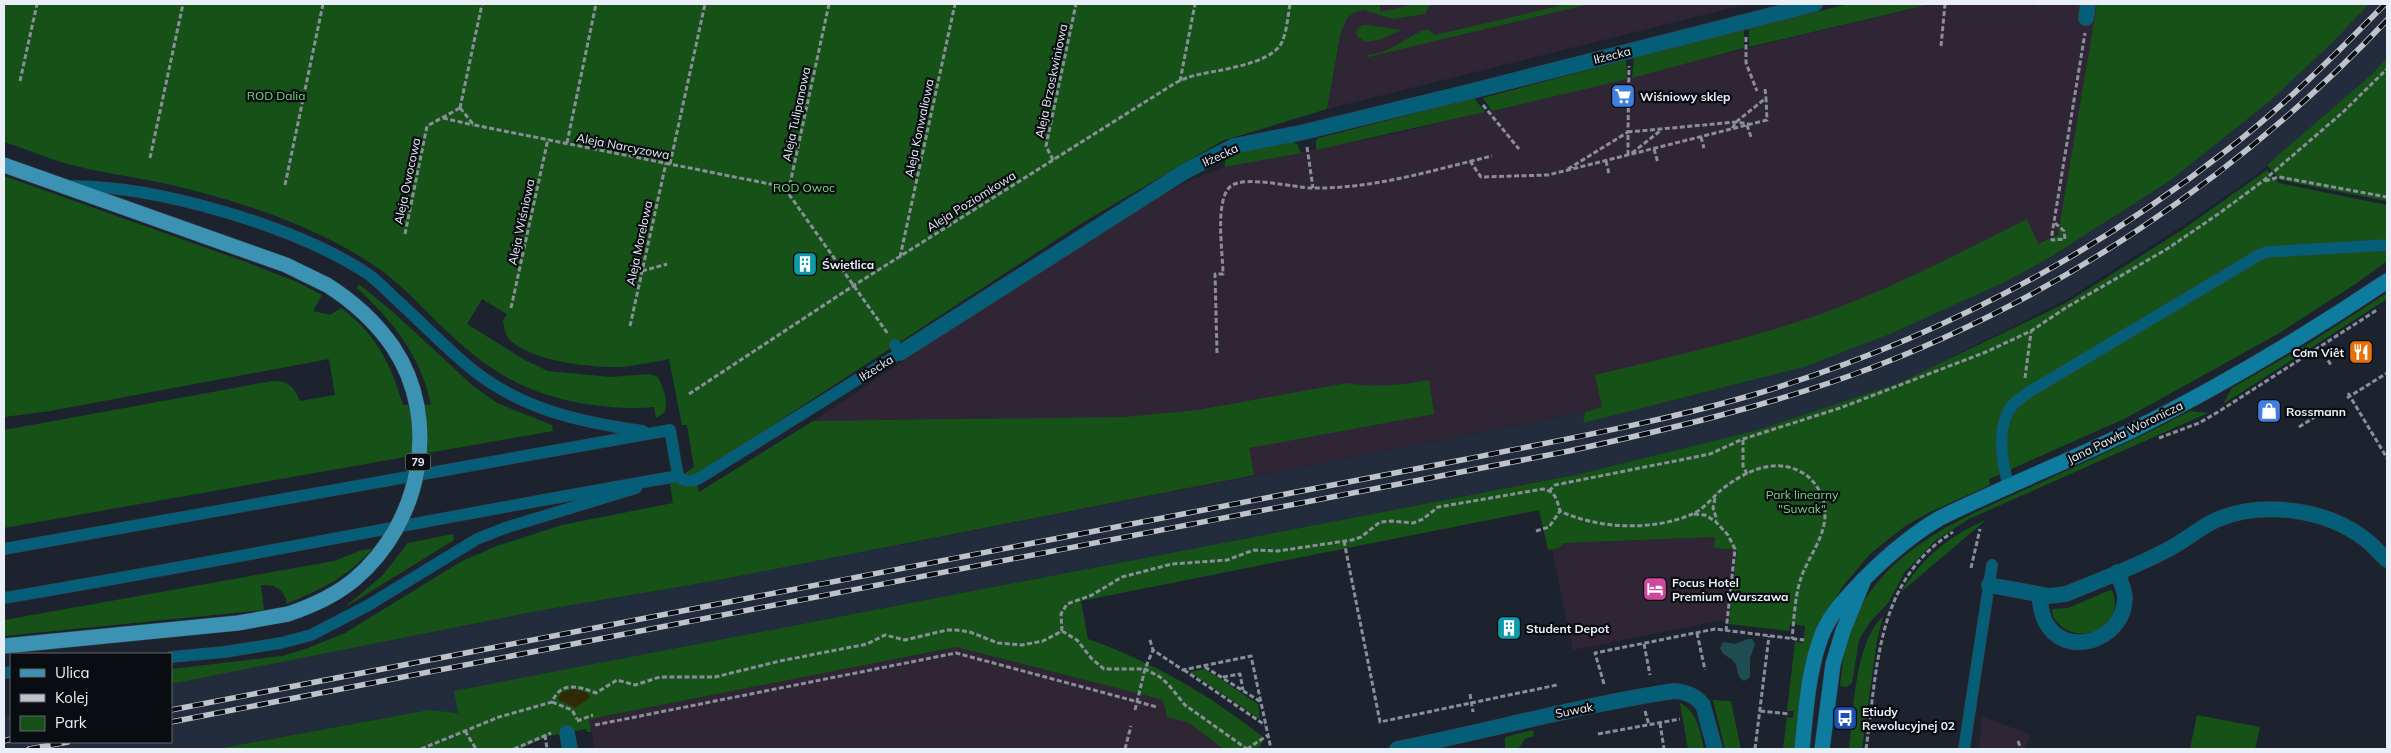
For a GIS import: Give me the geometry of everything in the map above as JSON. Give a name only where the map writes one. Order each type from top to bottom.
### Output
[{"type":"main road","name":"79","points":[[4,165],[286,265],[327,285],[362,310],[384,335],[402,363],[414,396],[420,431],[415,482],[405,513],[378,557],[355,579],[335,593],[288,614],[238,623],[4,646]]},
{"type":"street","name":"Iłżecka","points":[[898,349],[1184,172],[1234,146],[1304,132],[1472,91],[1815,4]]},
{"type":"street","name":"Jana Pawła Woronicza","points":[[1802,749],[1810,683],[1824,632],[1849,592],[1864,580],[1894,548],[1913,534],[1952,512],[2132,430],[2219,385],[2306,334],[2387,281]]},
{"type":"street","points":[[1989,585],[2039,594],[2066,594],[2169,550],[2218,520],[2250,512],[2280,510],[2310,514],[2336,523],[2365,539],[2387,560]]},
{"type":"street","points":[[2039,594],[2045,621],[2053,630],[2069,640],[2080,642],[2097,640],[2107,634],[2122,616],[2125,597],[2117,572]]},
{"type":"street","name":"Jana Pawła Woronicza","points":[[1822,749],[1833,664],[1843,630],[1864,580]]},
{"type":"street","name":"Suwak","points":[[1397,749],[1462,736],[1533,717],[1656,694],[1681,692],[1694,696],[1703,705],[1715,749]]},
{"type":"street","points":[[567,733],[570,749]]},
{"type":"lane","points":[[64,186],[97,186],[175,200],[241,217],[304,240],[344,259],[370,276],[469,367],[501,390],[536,407],[570,418],[654,432]]},
{"type":"lane","points":[[2009,486],[2002,460],[2002,445],[2006,416],[2017,400],[2259,254],[2266,252],[2387,245]]},
{"type":"lane","name":"Iłżecka","points":[[678,476],[686,481],[698,479],[898,349]]},
{"type":"lane","points":[[4,549],[670,430],[678,476],[592,489],[334,540],[4,598]]},
{"type":"lane","points":[[172,657],[271,645],[311,635],[367,606],[477,539],[665,478]]},
{"type":"lane","points":[[1964,749],[1992,565]]},
{"type":"path","points":[[20,81],[37,4]]},
{"type":"path","points":[[150,158],[183,4]]},
{"type":"path","points":[[285,185],[323,4]]},
{"type":"path","points":[[474,125],[460,108],[482,4]]},
{"type":"path","points":[[567,143],[596,4]]},
{"type":"path","points":[[670,164],[705,4]]},
{"type":"path","name":"Aleja Tulipanowa","points":[[788,193],[829,4]]},
{"type":"path","name":"Aleja Konwaliowa","points":[[900,257],[955,4]]},
{"type":"path","name":"Aleja Brzoskwiniowa","points":[[1053,160],[1046,146],[1076,4]]},
{"type":"path","points":[[1180,81],[1195,4]]},
{"type":"path","name":"Aleja Poziomkowa","points":[[689,394],[853,286],[1180,81],[1189,77],[1217,72],[1266,56],[1275,51],[1282,42],[1290,4]]},
{"type":"path","points":[[1941,46],[1946,4]]},
{"type":"path","points":[[2055,223],[2064,230],[2064,240],[2052,240],[2085,39],[2087,11]]},
{"type":"path","points":[[1746,22],[1746,63],[1757,91]]},
{"type":"path","points":[[1629,155],[1630,51]]},
{"type":"path","points":[[1062,631],[1061,614],[1067,604],[1092,595],[1122,577],[1177,563],[1227,560],[1250,550],[1278,551],[1344,541],[1361,537],[1375,525],[1384,521],[1407,524],[1417,522],[1438,507],[1549,490],[1556,485],[1710,454],[1743,440],[1840,408],[1986,352],[2031,332],[2067,307],[2167,249],[2262,182],[2342,113],[2387,69]]},
{"type":"path","points":[[1470,161],[1481,177],[1548,175],[1566,171],[1767,120],[1765,89]]},
{"type":"path","points":[[1472,91],[1519,149]]},
{"type":"path","points":[[1732,129],[1736,122],[1766,98]]},
{"type":"path","name":"Aleja Owocowa","points":[[405,234],[427,126],[460,108]]},
{"type":"path","name":"Aleja Narcyzowa","points":[[442,118],[780,186],[788,193]]},
{"type":"path","points":[[1566,171],[1628,132],[1736,122],[1752,124]]},
{"type":"path","points":[[1747,126],[1752,137]]},
{"type":"path","points":[[1629,155],[1661,130]]},
{"type":"path","points":[[1701,137],[1704,148]]},
{"type":"path","name":"Aleja Wiśniowa","points":[[511,308],[548,140]]},
{"type":"path","points":[[1654,149],[1658,163]]},
{"type":"path","points":[[1308,152],[1313,188]]},
{"type":"path","points":[[1217,353],[1215,274],[1223,274],[1221,206],[1224,194],[1231,185],[1246,181],[1313,188],[1374,184],[1492,156]]},
{"type":"path","points":[[1606,161],[1609,174]]},
{"type":"path","name":"Aleja Morelowa","points":[[630,326],[666,163]]},
{"type":"path","points":[[2262,182],[2278,177],[2387,197]]},
{"type":"path","points":[[788,193],[898,349]]},
{"type":"path","points":[[642,271],[667,264]]},
{"type":"path","points":[[2155,440],[2184,427],[2199,423],[2218,412],[2380,308]]},
{"type":"path","points":[[2017,400],[2024,383],[2031,332]]},
{"type":"path","points":[[2324,354],[2331,365]]},
{"type":"path","points":[[2387,373],[2348,396],[2387,458]]},
{"type":"path","points":[[2299,427],[2315,417]]},
{"type":"path","points":[[1743,440],[1742,457],[1747,474]]},
{"type":"path","points":[[1692,515],[1718,493],[1747,474],[1773,466],[1792,468],[1805,474],[1814,482],[1824,504],[1823,528],[1802,577],[1792,639]]},
{"type":"path","points":[[1549,490],[1556,498],[1560,511]]},
{"type":"path","points":[[1718,493],[1714,500],[1713,508],[1719,524],[1731,539],[1735,550],[1726,631]]},
{"type":"path","points":[[1560,511],[1593,522],[1623,525],[1659,523],[1692,515],[1705,515],[1719,524]]},
{"type":"path","points":[[1536,531],[1549,527],[1560,511]]},
{"type":"path","points":[[1971,568],[1980,529]]},
{"type":"path","points":[[1866,749],[1883,632],[1892,605],[1906,577],[1915,566],[1937,544],[1956,530]]},
{"type":"path","points":[[1344,541],[1380,722],[1557,685]]},
{"type":"path","points":[[552,702],[559,691],[570,686],[577,686],[596,693],[615,681],[634,685],[660,677],[716,677],[780,661],[867,644],[885,635],[904,640],[946,630],[956,630],[970,632],[998,643],[1022,645],[1042,641],[1062,631]]},
{"type":"path","points":[[1604,684],[1595,653],[1715,630],[1804,640]]},
{"type":"path","points":[[1062,631],[1078,640],[1092,659],[1104,669],[1145,669],[1168,684],[1185,705],[1247,749],[1268,735]]},
{"type":"path","points":[[1697,633],[1705,670]]},
{"type":"path","points":[[1755,749],[1769,636]]},
{"type":"path","points":[[1135,710],[1145,669],[1153,650],[1150,640]]},
{"type":"path","points":[[1644,644],[1650,675]]},
{"type":"path","points":[[1153,650],[1265,725]]},
{"type":"path","points":[[595,724],[956,653],[1156,707]]},
{"type":"path","points":[[1183,670],[1251,656],[1271,749]]},
{"type":"path","points":[[1204,666],[1261,702]]},
{"type":"path","points":[[1222,678],[1240,674],[1243,691]]},
{"type":"path","points":[[1470,694],[1473,712]]},
{"type":"path","points":[[421,749],[500,717],[552,702],[572,710],[578,720]]},
{"type":"path","points":[[1645,708],[1648,725]]},
{"type":"path","points":[[1760,711],[1793,714]]},
{"type":"path","points":[[1598,734],[1680,719]]},
{"type":"path","points":[[1660,723],[1664,749]]},
{"type":"path","points":[[1125,749],[1131,726]]},
{"type":"path","points":[[465,731],[476,749]]},
{"type":"path","points":[[514,749],[550,733]]},
{"type":"path","points":[[545,735],[547,749]]},
{"type":"path","points":[[2018,741],[2021,749]]},
{"type":"shaded area","points":[[1347,4],[1747,4],[1327,109]]},
{"type":"shaded area","points":[[1931,4],[2031,4],[2031,7],[2039,4],[2319,4],[2058,235],[1703,384],[1584,412],[713,581],[699,492],[813,421],[1075,247],[1156,198],[1191,180],[1225,167],[1393,134]]},
{"type":"shaded area","points":[[2369,4],[2387,4],[2387,58],[2371,75],[2256,175],[2190,221],[2067,299],[1921,373],[1899,383],[1758,430],[1575,475],[455,691],[458,713],[429,710],[217,749],[4,749],[4,717],[10,715],[10,743],[172,743],[172,684],[537,611],[713,581],[1585,412],[1583,423],[1804,367],[1890,334],[2005,282],[2049,258],[2171,180],[2270,101],[2332,43]]},
{"type":"shaded area","name":"Focus Hotel Premium Warszawa","points":[[1716,537],[1714,548],[1737,550],[1729,624],[1722,620],[1573,650],[1552,549],[1559,548],[1564,543]]},
{"type":"shaded area","points":[[1752,639],[1755,644],[1750,658],[1750,677],[1744,681],[1739,675],[1735,663],[1722,653],[1720,648],[1723,642],[1735,644]]},
{"type":"shaded area","points":[[956,647],[1163,700],[1167,717],[1189,723],[1223,749],[595,749],[589,720]]},
{"type":"shaded area","points":[[1982,717],[2030,734],[2026,749],[1979,749]]},
{"type":"green space","points":[[4,4],[1380,4],[1380,11],[1384,11],[1414,4],[1430,4],[1425,14],[1393,19],[1364,10],[1355,12],[1347,18],[1341,32],[1327,109],[1222,141],[1082,223],[695,476],[699,492],[813,421],[1124,417],[1198,410],[1347,383],[1388,385],[1429,380],[1434,414],[1249,448],[1254,475],[713,581],[537,611],[172,684],[172,669],[282,656],[345,633],[462,561],[497,546],[562,525],[673,503],[670,484],[694,467],[687,425],[682,425],[669,359],[632,366],[608,367],[562,362],[546,358],[518,347],[509,339],[503,321],[507,314],[482,299],[467,324],[525,360],[548,371],[610,377],[650,374],[658,377],[662,385],[666,407],[665,412],[656,418],[654,407],[601,406],[543,394],[510,379],[478,358],[451,335],[394,280],[369,262],[324,237],[276,216],[226,199],[176,186],[75,166],[4,142]]},
{"type":"green space","points":[[1567,4],[1590,4],[1368,57],[1367,55],[1389,49],[1423,30],[1428,30],[1435,35]]},
{"type":"green space","points":[[1848,4],[1931,4],[1749,47],[1749,29]]},
{"type":"green space","points":[[2097,4],[2369,4],[2332,43],[2270,101],[2171,180],[2049,258],[2005,282],[1890,334],[1804,367],[1583,423],[1585,412],[1602,407],[1595,375],[1736,340],[1840,307],[1913,276],[2027,219],[2038,244],[2058,235]]},
{"type":"green space","points":[[1362,25],[1401,30],[1382,39],[1366,42],[1357,36],[1356,31]]},
{"type":"green space","points":[[1744,30],[1744,48],[1632,78],[1634,58]]},
{"type":"green space","points":[[2387,58],[2387,201],[2280,180],[2267,165],[2371,75]]},
{"type":"green space","points":[[1626,60],[1627,79],[1492,111],[1483,98]]},
{"type":"green space","points":[[1474,98],[1485,112],[1316,150],[1316,140],[1319,138]]},
{"type":"green space","points":[[1291,141],[1297,144],[1301,153],[1225,167],[1225,156]]},
{"type":"green space","name":"Park linearny \"Suwak\"","points":[[2267,170],[2279,183],[2387,205],[2387,261],[2357,283],[2276,335],[2126,418],[1989,479],[1990,485],[1930,512],[1905,526],[1870,554],[1843,586],[1832,604],[1797,749],[1783,749],[1787,717],[1793,718],[1794,711],[1787,711],[1795,642],[1803,643],[1805,626],[1790,624],[1789,631],[1729,624],[1737,550],[1714,548],[1715,537],[1564,543],[1559,548],[1548,550],[1539,510],[1081,601],[1088,639],[1158,669],[1202,694],[1264,738],[1259,749],[1223,749],[1189,723],[1167,717],[1163,700],[956,647],[600,717],[589,720],[591,732],[587,732],[586,729],[549,736],[519,749],[217,749],[429,710],[458,713],[454,691],[1575,475],[1758,430],[1899,383],[2066,303],[2179,232]]},
{"type":"green space","points":[[4,176],[246,262],[297,282],[322,295],[313,311],[330,315],[341,308],[364,328],[381,351],[393,376],[403,405],[431,405],[413,355],[394,327],[357,288],[359,284],[393,312],[472,385],[497,403],[552,425],[553,431],[4,528],[4,430],[272,381],[290,385],[300,401],[335,395],[329,359],[50,411],[4,417]]},
{"type":"green space","points":[[2387,293],[2387,299],[2223,404],[2232,388],[2308,344]]},
{"type":"green space","points":[[2190,411],[2208,413],[1969,519],[1936,540],[1905,572],[1888,603],[1870,622],[1859,640],[1852,683],[1847,687],[1840,686],[1847,641],[1859,610],[1877,583],[1899,560],[1924,541],[1981,509],[2115,448]]},
{"type":"green space","points":[[1986,520],[1901,592],[1918,568],[1938,549],[1960,533]]},
{"type":"green space","points":[[453,534],[454,540],[344,608],[382,576],[408,543]]},
{"type":"green space","points":[[372,549],[353,568],[333,582],[287,604],[282,591],[278,588],[271,585],[261,585],[264,610],[4,636],[4,620],[334,561],[362,550]]},
{"type":"green space","points":[[2110,590],[2112,591],[2115,603],[2113,613],[2108,622],[2099,629],[2089,633],[2078,633],[2068,630],[2058,623],[2053,616],[2053,609],[2068,608]]},
{"type":"green space","points":[[1883,616],[1877,640],[1862,749],[1849,749],[1854,697],[1861,660],[1873,628]]},
{"type":"green space","points":[[1205,669],[1258,704],[1260,719],[1190,672]]},
{"type":"green space","points":[[1713,700],[1731,701],[1741,749],[1725,749]]},
{"type":"green space","points":[[1680,703],[1691,711],[1697,723],[1704,749],[1688,749]]},
{"type":"green space","points":[[2197,715],[2260,727],[2255,749],[2190,749]]},
{"type":"green space","points":[[1533,730],[1534,736],[1525,739],[1518,749],[1505,749],[1505,737]]},
{"type":"sand","points":[[574,689],[588,693],[590,698],[575,708],[558,699],[561,693]]},
{"type":"railway","points":[[172,710],[1573,438],[1644,423],[1749,396],[1877,352],[1939,325],[2000,296],[2059,264],[2116,229],[2173,191],[2269,116],[2309,80],[2385,4]]},
{"type":"railway","points":[[172,722],[1569,451],[1712,418],[1817,387],[1927,345],[2000,311],[2072,271],[2140,228],[2207,181],[2270,131],[2330,77],[2387,20]]},
{"type":"railway","points":[[4,741],[10,739]]},
{"type":"railway","points":[[29,749],[62,743]]},
{"type":"place","name":"Wiśniowy sklep","points":[[1623,96]]},
{"type":"place","name":"Świetlica","points":[[805,264]]},
{"type":"place","name":"Cơm Viêt","points":[[2361,352]]},
{"type":"place","name":"Rossmann","points":[[2269,411]]},
{"type":"place","name":"Focus Hotel Premium Warszawa","points":[[1655,589]]},
{"type":"place","name":"Student Depot","points":[[1509,628]]},
{"type":"place","name":"Etiudy Rewolucyjnej 02","points":[[1845,718]]},
{"type":"park label","name":"ROD Dalia","points":[[276,95]]},
{"type":"park label","name":"ROD Owoc","points":[[804,187]]}]
